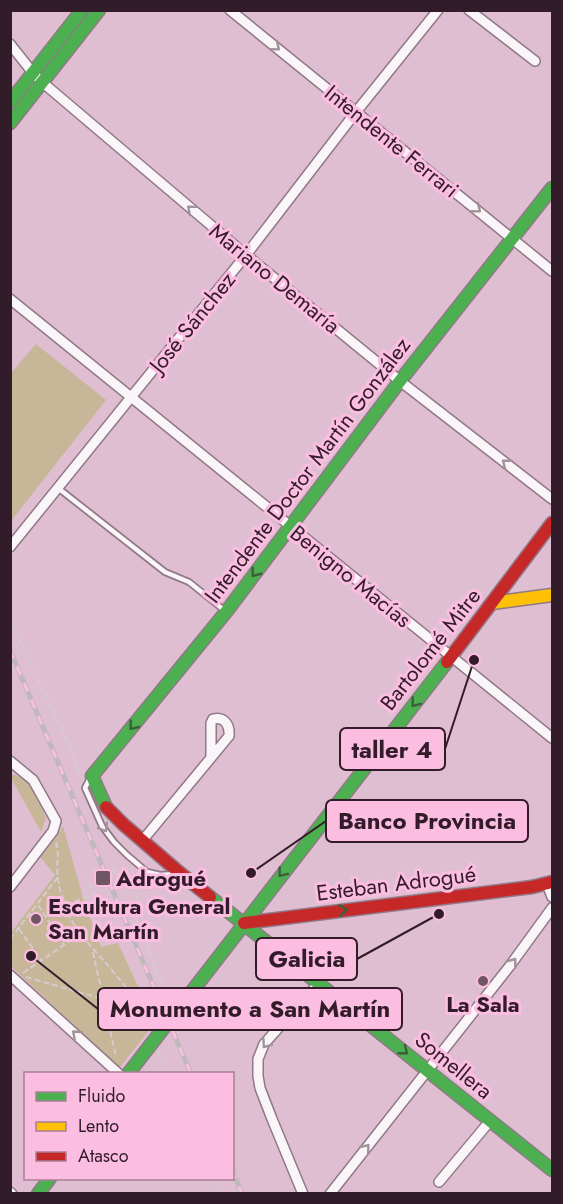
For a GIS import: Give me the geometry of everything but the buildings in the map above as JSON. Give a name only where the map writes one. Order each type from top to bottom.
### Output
[{"type":"street","points":[[10,123],[82,10]]},
{"type":"street","points":[[10,102],[38,78],[99,10]]},
{"type":"street","name":"Intendente Ferrari","points":[[230,10],[552,271]]},
{"type":"street","name":"José Sánchez","points":[[10,547],[246,255],[438,10]]},
{"type":"street","points":[[469,10],[535,61]]},
{"type":"street","name":"Mariano Demaría","points":[[10,44],[38,78],[246,255],[400,381],[552,499]]},
{"type":"street","name":"Intendente Doctor Martín González","points":[[92,776],[226,612],[400,381],[552,188]]},
{"type":"street","name":"Benigno Macías","points":[[10,299],[552,738]]},
{"type":"street","name":"Bartolomé Mitre","points":[[130,1072],[552,524]]},
{"type":"street","points":[[492,603],[552,595]]},
{"type":"street","points":[[543,731],[552,723]]},
{"type":"street","points":[[142,841],[211,757]]},
{"type":"street","points":[[10,761],[36,784],[56,821],[53,831],[10,887]]},
{"type":"street","name":"Somellera","points":[[92,776],[106,808],[142,841],[552,1170]]},
{"type":"street","points":[[550,883],[552,897]]},
{"type":"street","name":"Esteban Adrogué","points":[[244,923],[550,883]]},
{"type":"street","points":[[330,1194],[509,967],[552,908]]},
{"type":"street","points":[[10,975],[117,1072]]},
{"type":"street","points":[[303,1194],[261,1088],[258,1059],[264,1044],[318,984]]},
{"type":"street","points":[[439,1182],[490,1120]]},
{"type":"street","points":[[38,1194],[49,1180]]},
{"type":"lane","points":[[58,488],[165,572],[189,582],[226,612]]},
{"type":"lane","points":[[92,776],[85,788],[102,826],[114,843],[147,872],[160,875],[181,874]]},
{"type":"path","points":[[10,621],[72,751],[85,788]]},
{"type":"path","points":[[58,855],[59,887],[70,918],[92,949],[138,1002],[167,1072]]},
{"type":"path","points":[[113,868],[116,875],[136,862]]},
{"type":"path","points":[[147,872],[132,908],[173,1014]]},
{"type":"path","points":[[10,939],[58,877]]},
{"type":"path","points":[[65,906],[94,894],[87,878]]},
{"type":"path","points":[[37,904],[64,945]]},
{"type":"path","points":[[19,928],[42,961]]},
{"type":"path","points":[[80,934],[21,975],[142,1010]]},
{"type":"path","points":[[92,949],[116,1056]]},
{"type":"path","points":[[214,1180],[221,1194]]},
{"type":"shaded area","points":[[36,344],[106,400],[11,521],[11,373]]},
{"type":"shaded area","points":[[10,775],[25,780],[33,789],[46,818],[41,832],[11,778]]},
{"type":"shaded area","points":[[63,826],[85,905],[101,947],[118,943],[155,1023],[119,1068],[11,966],[10,934],[55,875],[40,857]]},
{"type":"railway","points":[[10,650],[190,1072]]},
{"type":"railway","points":[[234,1175],[242,1194]]},
{"type":"traffic: fast","points":[[10,102],[82,10]]},
{"type":"traffic: fast","points":[[10,123],[99,10]]},
{"type":"traffic: fast","points":[[106,807],[92,776],[226,612],[400,381],[552,188]]},
{"type":"traffic: fast","points":[[130,1072],[447,662]]},
{"type":"traffic: fast","points":[[210,897],[552,1170]]},
{"type":"traffic: fast","points":[[38,1194],[48,1180]]},
{"type":"traffic: slow","points":[[492,603],[552,595]]},
{"type":"traffic: jam","points":[[447,662],[552,523]]},
{"type":"traffic: jam","points":[[106,807],[210,897]]},
{"type":"traffic: jam","points":[[244,923],[532,887],[552,882]]},
{"type":"place","name":"taller 4","points":[[474,660]]},
{"type":"place","name":"Banco Provincia","points":[[251,873]]},
{"type":"place","name":"Adrogué","points":[[103,878]]},
{"type":"place","name":"Galicia","points":[[439,914]]},
{"type":"place","name":"Escultura General San Martín","points":[[36,919]]},
{"type":"place","name":"Monumento a San Martín","points":[[31,956]]},
{"type":"place","name":"La Sala","points":[[483,981]]}]
